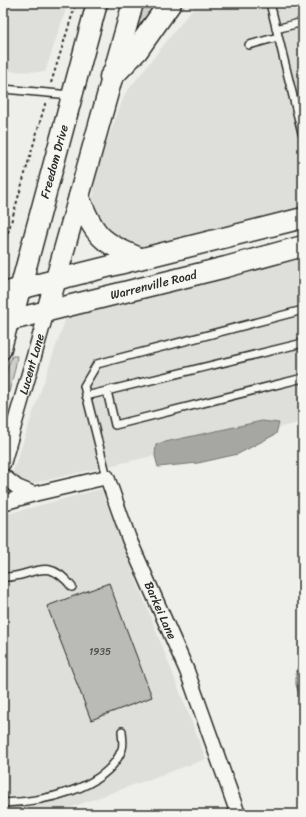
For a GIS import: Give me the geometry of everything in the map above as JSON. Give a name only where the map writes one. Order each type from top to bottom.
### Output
[{"type":"highway","points":[[112,78],[137,50],[170,3]]},
{"type":"main road","name":"Freedom Drive","points":[[8,320],[11,290],[74,95],[97,3]]},
{"type":"main road","points":[[47,311],[133,3]]},
{"type":"main road","points":[[80,196],[90,222],[99,236],[111,246],[140,258]]},
{"type":"main road","points":[[11,290],[55,280],[299,216]]},
{"type":"main road","name":"Warrenville Road","points":[[8,320],[303,246]]},
{"type":"street","name":"Lucent Lane","points":[[3,464],[47,311]]},
{"type":"street","points":[[3,352],[8,320]]},
{"type":"street","points":[[3,476],[25,491],[34,494]]},
{"type":"street","points":[[3,503],[34,494],[107,477]]},
{"type":"street","name":"Barkei Lane","points":[[107,477],[129,539],[187,671],[238,814]]},
{"type":"lane","points":[[270,3],[303,134]]},
{"type":"lane","points":[[276,29],[303,22]]},
{"type":"lane","points":[[248,45],[278,37]]},
{"type":"lane","points":[[3,89],[74,95]]},
{"type":"lane","points":[[107,477],[84,386],[97,364],[303,310]]},
{"type":"lane","points":[[86,396],[303,343]]},
{"type":"lane","points":[[107,391],[115,425],[303,378]]},
{"type":"lane","points":[[3,577],[42,568],[55,572],[66,579],[72,587]]},
{"type":"lane","points":[[3,803],[25,802],[55,796],[89,784],[106,771],[118,757],[122,748],[122,731]]},
{"type":"path","points":[[3,250],[76,3]]},
{"type":"shaded area","points":[[3,3],[68,3],[45,72],[3,71]]},
{"type":"shaded area","points":[[142,3],[161,3],[139,30],[134,29]]},
{"type":"shaded area","points":[[197,3],[303,3],[303,209],[147,247],[106,235],[92,207],[97,167],[125,94]]},
{"type":"shaded area","points":[[303,258],[303,422],[7,489],[66,317]]},
{"type":"shaded area","points":[[12,356],[17,356],[3,414],[3,380]]},
{"type":"shaded area","points":[[262,421],[279,423],[276,434],[238,454],[198,463],[158,467],[155,456],[156,444]]},
{"type":"shaded area","points":[[101,489],[206,759],[52,814],[3,814],[3,515]]},
{"type":"shaded area","points":[[303,633],[303,705],[296,685],[296,671],[300,664]]},
{"type":"building","points":[[109,583],[152,697],[91,720],[47,606]]}]
